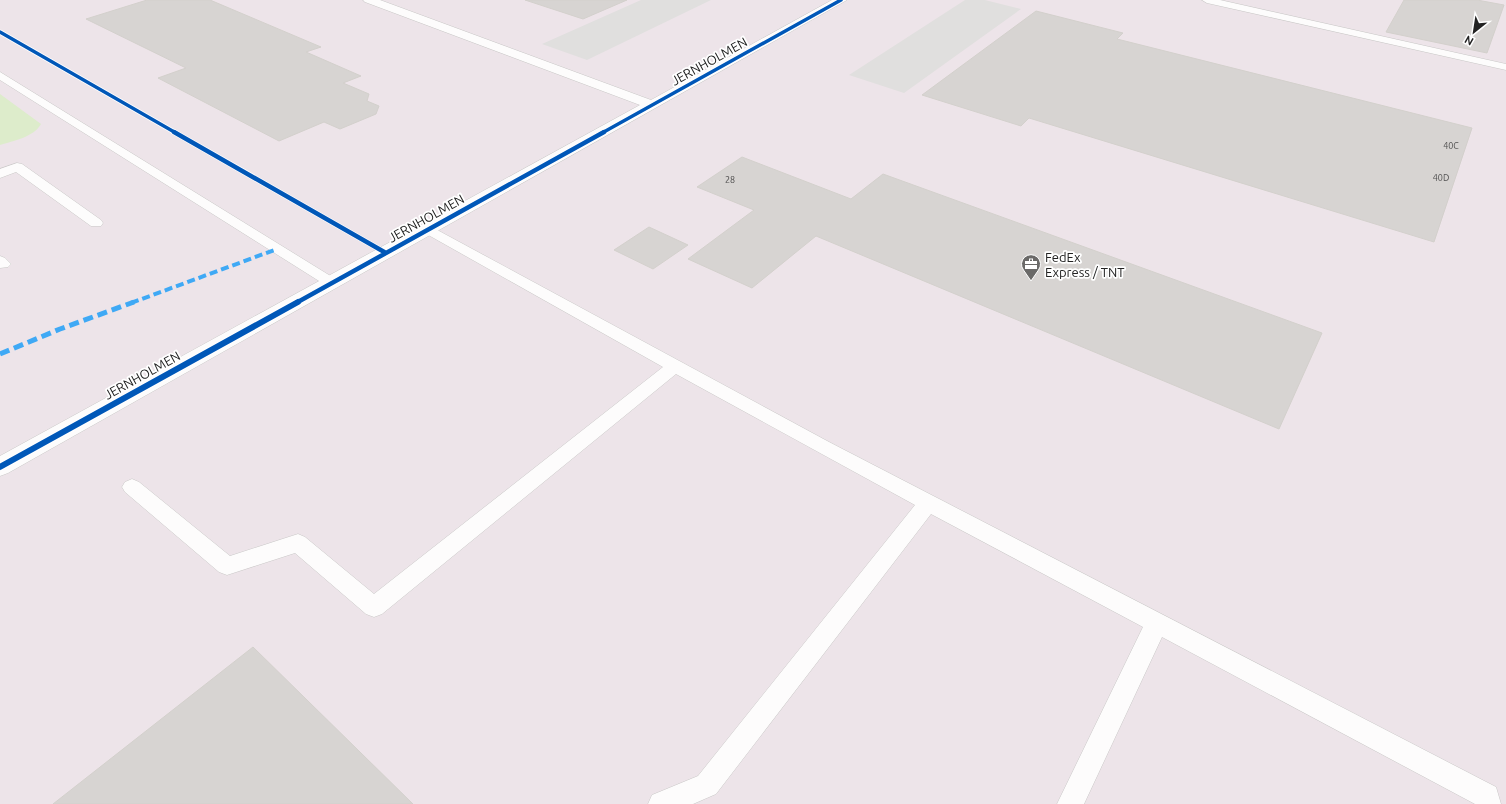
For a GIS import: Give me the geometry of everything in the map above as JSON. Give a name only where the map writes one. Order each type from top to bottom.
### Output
[{"type":"street","points":[[369,0],[652,105]]},
{"type":"street","name":"JERNHOLMEN","points":[[0,467],[841,0]]},
{"type":"lane","points":[[1207,0],[1506,67]]},
{"type":"lane","points":[[1,76],[332,283]]},
{"type":"lane","points":[[0,174],[17,167],[96,223]]},
{"type":"lane","points":[[428,229],[675,366],[928,503],[1487,796],[1488,804]]},
{"type":"lane","points":[[132,487],[227,566],[298,542],[374,608],[675,366]]},
{"type":"lane","points":[[661,804],[706,785],[928,503]]},
{"type":"lane","points":[[1070,804],[1157,623]]},
{"type":"shaded area","points":[[0,0],[1506,0],[1506,804],[0,804]]},
{"type":"shaded area","points":[[641,0],[711,0],[587,60],[542,44]]},
{"type":"shaded area","points":[[965,0],[985,0],[1021,9],[904,93],[849,75]]},
{"type":"green space","points":[[0,94],[41,124],[33,132],[23,138],[0,145]]},
{"type":"building","points":[[147,0],[210,0],[321,47],[306,52],[361,76],[343,83],[369,94],[367,101],[379,106],[376,114],[340,129],[324,122],[279,141],[158,78],[186,68],[86,19]]},
{"type":"building","points":[[525,0],[627,0],[583,19]]},
{"type":"building","points":[[1404,0],[1477,0],[1504,5],[1487,53],[1386,32]]},
{"type":"building","points":[[1036,11],[1123,33],[1117,39],[1472,128],[1434,242],[1029,118],[1021,126],[922,95]]},
{"type":"building","points":[[742,157],[851,199],[883,174],[1322,333],[1279,429],[816,236],[752,288],[688,259],[754,210],[697,187]]},
{"type":"building","points":[[649,227],[688,245],[653,269],[614,250]]},
{"type":"building","points":[[253,647],[413,804],[53,804]]},
{"type":"marked path","points":[[0,354],[60,329],[277,249]]},
{"type":"cycle path","points":[[0,467],[841,0]]},
{"type":"cycle path","points":[[0,32],[386,253]]},
{"type":"place","name":"FedEx Express / TNT","points":[[1031,281]]}]
